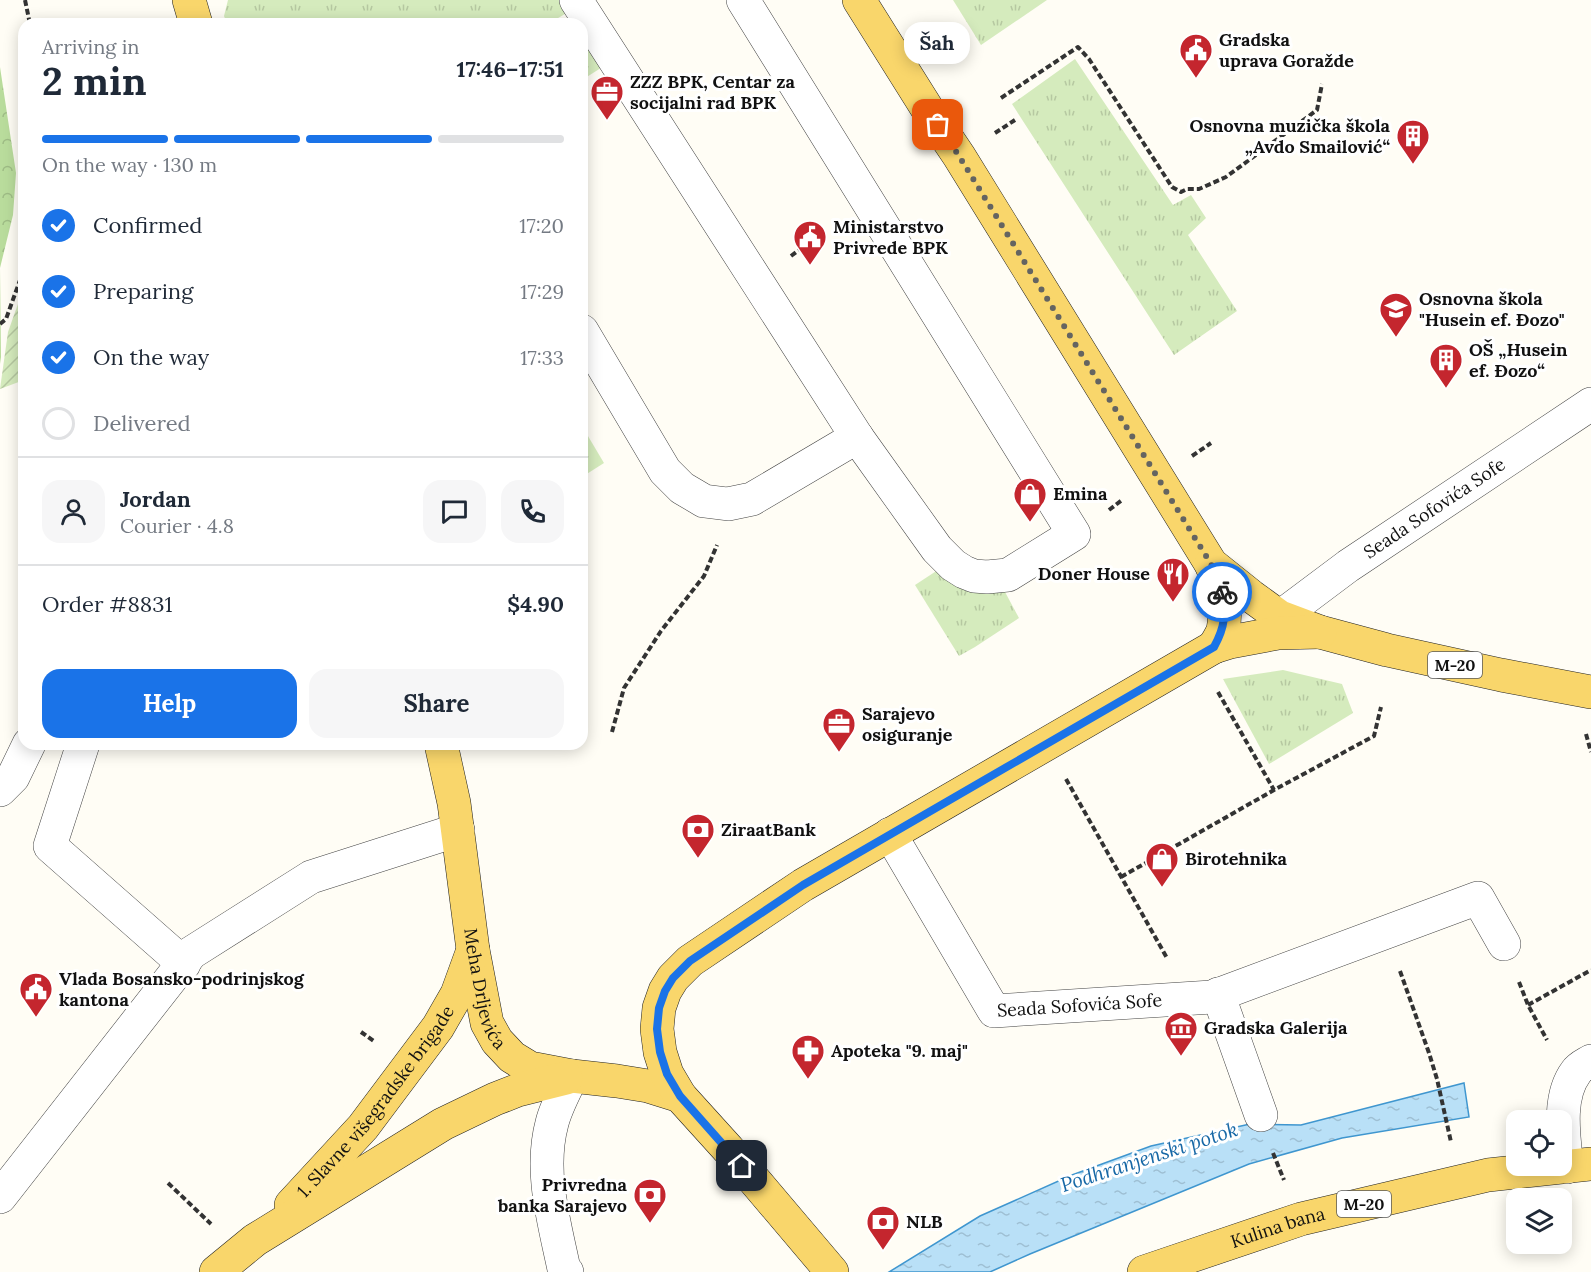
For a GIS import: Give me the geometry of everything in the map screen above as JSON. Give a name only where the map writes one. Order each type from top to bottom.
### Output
[{"type":"main road","points":[[189,0],[194,18]]},
{"type":"main road","name":"M-20","points":[[859,0],[959,156],[1211,564],[1222,591],[1225,611],[1222,632],[1205,652]]},
{"type":"main road","name":"M-20","points":[[1211,564],[1280,617],[1320,632],[1387,650],[1591,692]]},
{"type":"main road","name":"M-20","points":[[832,1272],[680,1096],[667,1074],[660,1052],[657,1029],[659,1008],[673,978],[690,961],[803,885],[1205,652],[1230,642],[1278,633],[1320,632]]},
{"type":"main road","name":"Meha Drljevića","points":[[442,750],[454,803],[473,950],[488,1023],[497,1041],[512,1057],[530,1068],[648,1086],[680,1096]]},
{"type":"main road","name":"1. Slavne višegradske brigade","points":[[216,1272],[248,1246],[294,1201],[363,1127],[438,1027],[457,994],[473,950]]},
{"type":"main road","name":"1. Slavne višegradske brigade","points":[[248,1246],[443,1124],[518,1090],[572,1076]]},
{"type":"main road","name":"Kulina bana","points":[[1144,1272],[1301,1219],[1488,1175],[1579,1165]]},
{"type":"street","points":[[588,30],[857,437],[937,549],[953,565],[974,576],[1008,575],[1074,534],[743,0]]},
{"type":"street","points":[[588,341],[665,471],[682,488],[704,501],[728,504],[752,499],[857,437]]},
{"type":"street","name":"Seada Sofovića Sofe","points":[[1280,617],[1348,566],[1591,405]]},
{"type":"street","points":[[0,790],[13,777],[26,750]]},
{"type":"street","points":[[81,750],[50,846],[184,964]]},
{"type":"street","points":[[0,1197],[191,953],[311,877],[458,830]]},
{"type":"street","name":"Seada Sofovića Sofe","points":[[890,834],[994,1011],[1204,996],[1478,898],[1504,944]]},
{"type":"street","points":[[1204,996],[1261,1115]]},
{"type":"street","points":[[1579,1165],[1563,1117],[1569,1084],[1577,1070],[1591,1061]]},
{"type":"street","points":[[564,1271],[549,1197],[546,1148],[552,1120],[572,1076]]},
{"type":"path","points":[[24,0],[28,18]]},
{"type":"path","points":[[1001,98],[1077,47],[1089,59],[1172,187],[1181,192],[1187,189],[1199,189],[1226,177],[1317,110],[1322,84]]},
{"type":"path","points":[[0,324],[6,319],[18,286]]},
{"type":"path","points":[[612,732],[624,688],[661,631],[704,576],[717,545],[728,504]]},
{"type":"path","points":[[1205,652],[1274,790]]},
{"type":"path","points":[[1121,877],[1374,736],[1381,707]]},
{"type":"path","points":[[1046,744],[1121,877],[1204,996]]},
{"type":"path","points":[[1504,944],[1528,1005],[1549,1043]]},
{"type":"path","points":[[1528,1005],[1591,970]]},
{"type":"path","points":[[1402,978],[1430,1053],[1447,1125]]},
{"type":"path","points":[[168,1183],[248,1246]]},
{"type":"green space","points":[[228,0],[563,0],[570,11],[558,18],[225,18]]},
{"type":"green space","points":[[953,0],[1047,0],[981,45]]},
{"type":"green space","points":[[588,41],[604,66],[588,76]]},
{"type":"green space","points":[[1075,59],[1173,205],[1191,195],[1206,218],[1188,235],[1237,311],[1174,355],[1012,104]]},
{"type":"green space","points":[[0,67],[16,173],[13,215],[0,268]]},
{"type":"green space","points":[[0,268],[1,357],[0,364]]},
{"type":"green space","points":[[18,304],[18,382],[0,389],[8,332]]},
{"type":"green space","points":[[588,436],[604,463],[588,473]]},
{"type":"green space","points":[[947,564],[997,577],[1019,618],[959,656],[915,585]]},
{"type":"green space","points":[[1283,670],[1342,684],[1353,713],[1269,764],[1223,679]]},
{"type":"water","name":"Podhranjenski potok","points":[[1464,1083],[1469,1117],[1342,1138],[1249,1164],[990,1272],[889,1272],[980,1216],[1072,1175],[1151,1146],[1250,1124],[1301,1125]]},
{"type":"way so far","points":[[938,125],[1211,564],[1222,592]]},
{"type":"place","name":"Gradska uprava Goražde","points":[[1196,79]]},
{"type":"place","name":"ZZZ BPK, Centar za socijalni rad BPK","points":[[607,121]]},
{"type":"place","name":"Šah","points":[[938,125]]},
{"type":"place","name":"Osnovna muzička škola „Avdo Smailović“","points":[[1413,165]]},
{"type":"place","name":"Ministarstvo Privrede BPK","points":[[810,266]]},
{"type":"place","name":"Osnovna škola \"Husein ef. Đozo\"","points":[[1396,338]]},
{"type":"place","name":"OŠ „Husein ef. Đozo“","points":[[1446,389]]},
{"type":"place","name":"Emina","points":[[1030,523]]},
{"type":"place","name":"Doner House","points":[[1173,603]]},
{"type":"place","name":"Sarajevo osiguranje","points":[[839,753]]},
{"type":"place","name":"ZiraatBank","points":[[698,859]]},
{"type":"place","name":"Birotehnika","points":[[1162,888]]},
{"type":"place","name":"Vlada Bosansko-podrinjskog kantona","points":[[36,1018]]},
{"type":"place","name":"Gradska Galerija","points":[[1181,1057]]},
{"type":"place","name":"Apoteka \"9. maj\"","points":[[808,1080]]},
{"type":"place","name":"Privredna banka Sarajevo","points":[[650,1224]]},
{"type":"place","name":"NLB","points":[[883,1251]]},
{"type":"route","points":[[742,1166],[680,1096],[667,1074],[660,1052],[657,1029],[659,1008],[673,978],[690,961],[803,885],[1214,647],[1222,632],[1225,611],[1222,592]]}]
